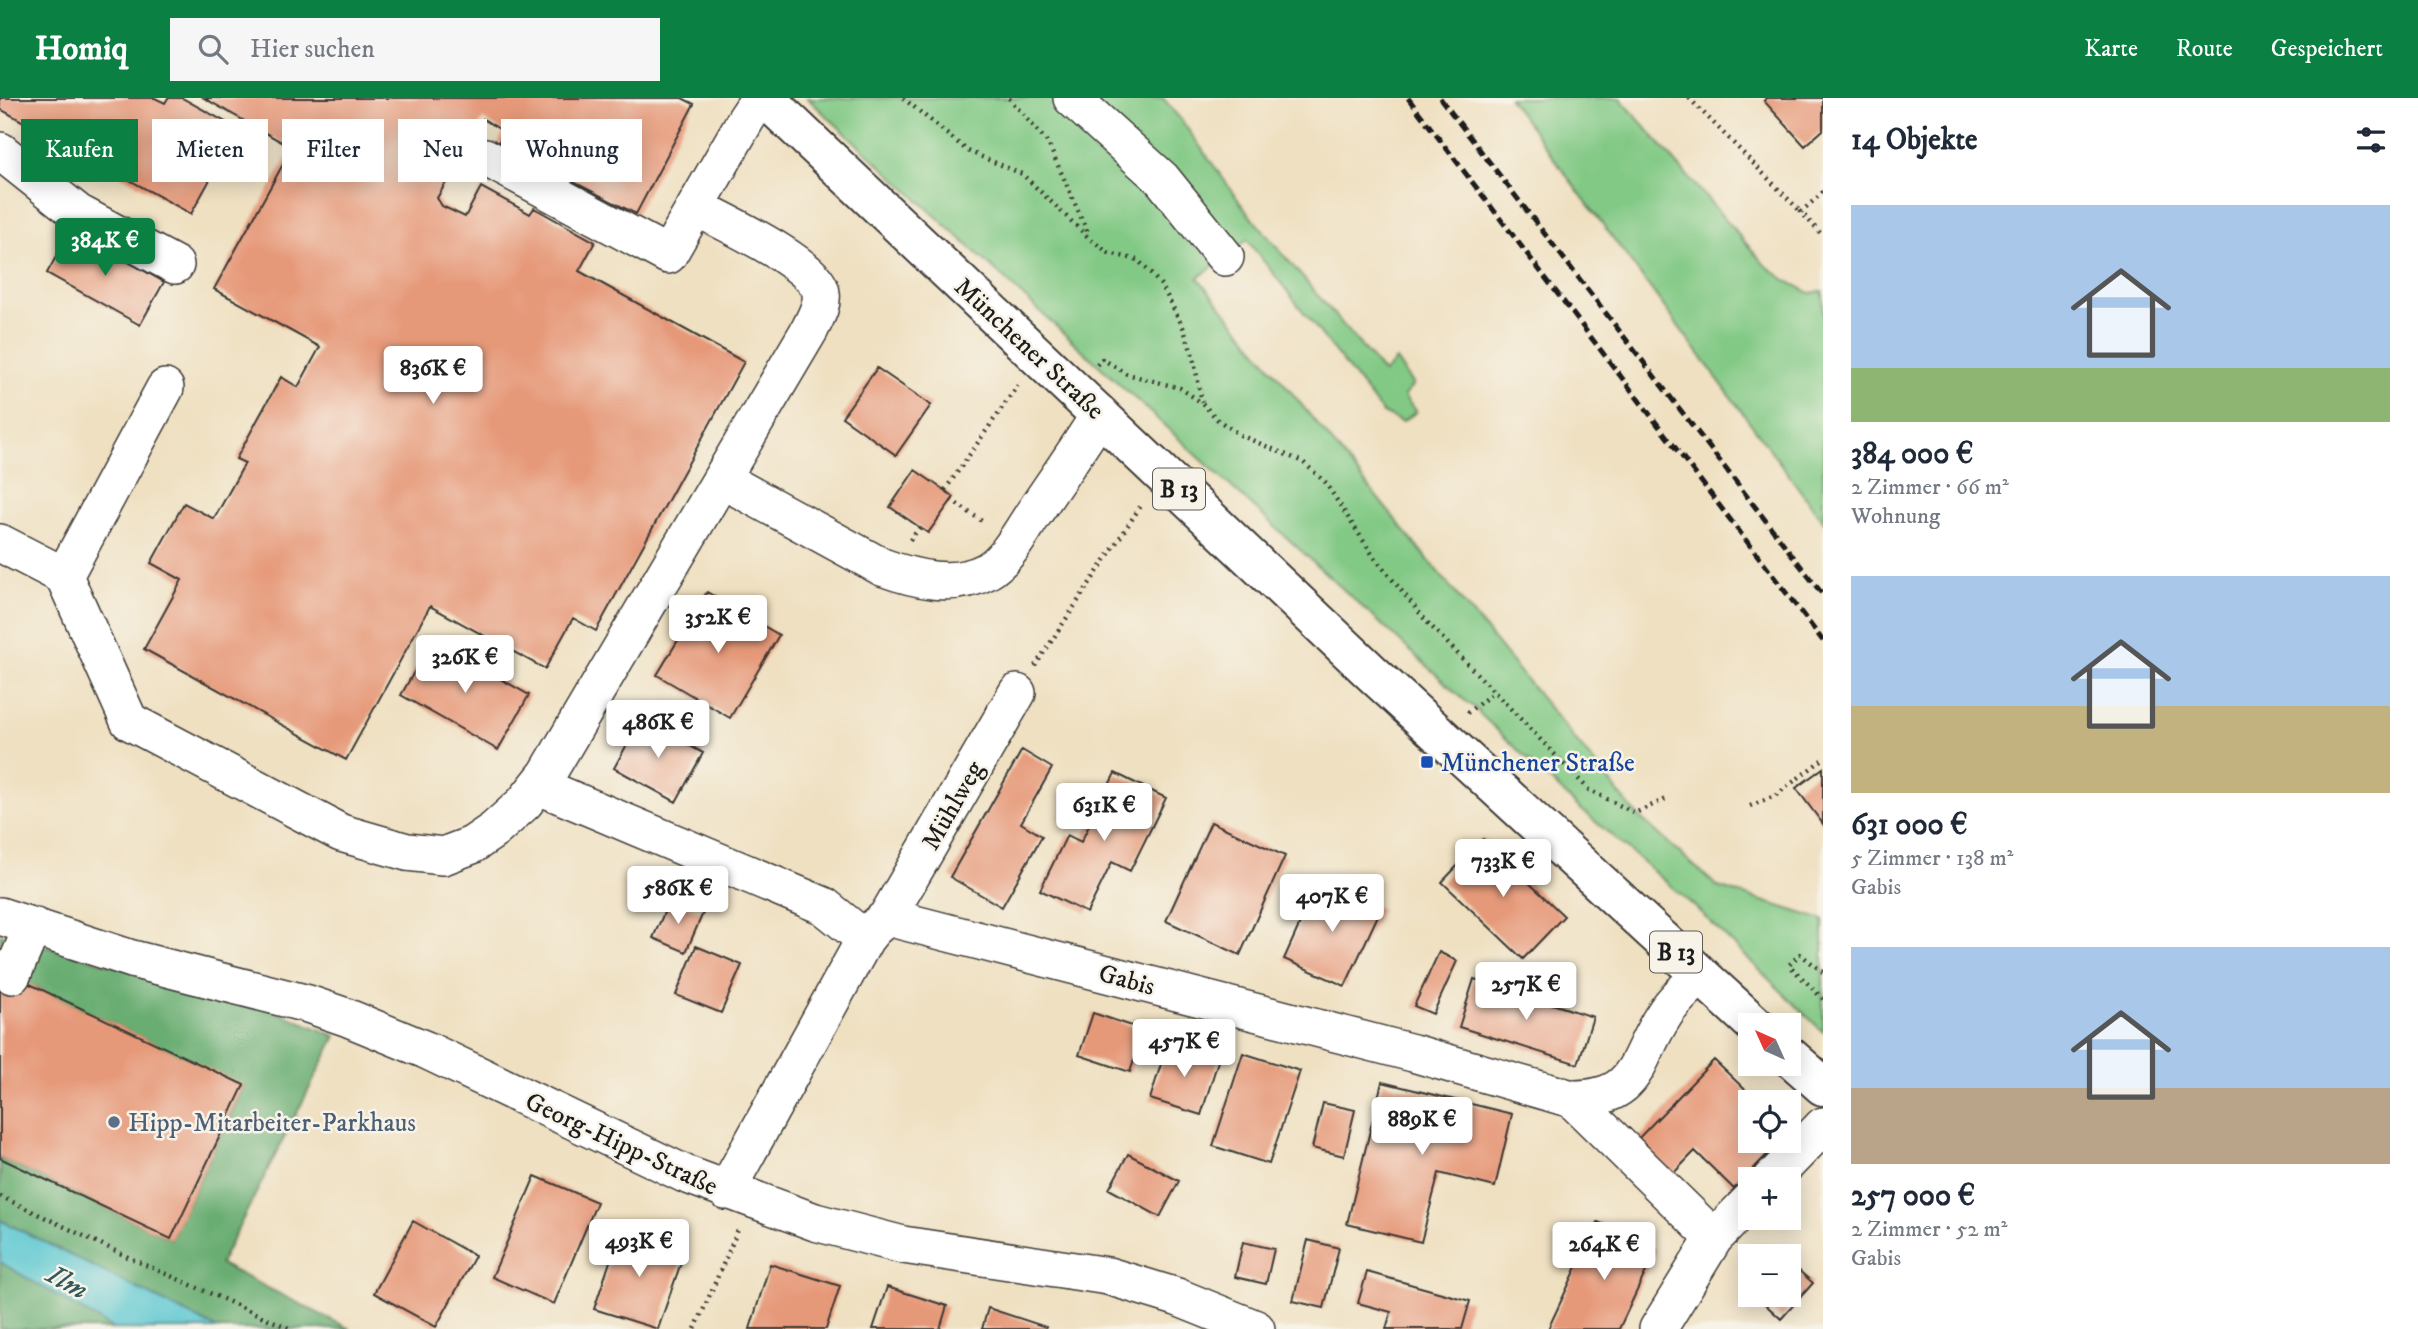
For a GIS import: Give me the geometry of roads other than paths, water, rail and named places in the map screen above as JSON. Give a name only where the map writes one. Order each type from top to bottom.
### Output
[{"type":"main road","name":"Münchener Straße","points":[[763,98],[1373,674],[1742,1013]]},
{"type":"main road","points":[[1801,1067],[1823,1086]]},
{"type":"street","points":[[487,158],[668,255],[746,119],[763,98]]},
{"type":"street","points":[[1072,98],[1162,178],[1225,257]]},
{"type":"street","points":[[0,151],[78,213],[175,265]]},
{"type":"street","points":[[0,543],[64,576],[129,722],[341,833],[407,852],[443,856],[472,845],[494,830],[539,786],[723,480],[810,330],[820,307],[821,291],[814,277],[797,263],[696,207]]},
{"type":"street","points":[[64,576],[165,388]]},
{"type":"street","points":[[723,480],[882,567],[908,576],[937,581],[965,579],[987,571],[999,562],[1013,542],[1087,402]]},
{"type":"street","name":"Mühlweg","points":[[876,928],[1017,693]]},
{"type":"street","points":[[539,786],[876,928],[738,1196]]},
{"type":"street","points":[[12,975],[17,921]]},
{"type":"street","name":"Georg-Hipp-Straße","points":[[17,921],[132,959],[309,1004],[346,1017],[426,1050],[685,1174],[738,1196],[815,1222],[903,1245],[1074,1270],[1141,1284],[1256,1329]]},
{"type":"street","name":"Gabis","points":[[876,928],[1413,1053],[1572,1099],[1589,1099],[1606,1094],[1627,1082],[1642,1060],[1663,1016],[1700,975]]},
{"type":"street","points":[[1572,1099],[1714,1238]]},
{"type":"street","points":[[1784,1167],[1823,1126]]},
{"type":"street","points":[[1658,1329],[1714,1238],[1738,1214]]},
{"type":"water","name":"Ilm","points":[[0,1220],[218,1329],[114,1329],[0,1262]]},
{"type":"railway","points":[[1408,98],[1823,641]]},
{"type":"railway","points":[[1440,98],[1823,595]]},
{"type":"place","name":"Münchener Straße","points":[[1427,762]]},
{"type":"place","name":"Hipp-Mitarbeiter-Parkhaus","points":[[114,1122]]}]
